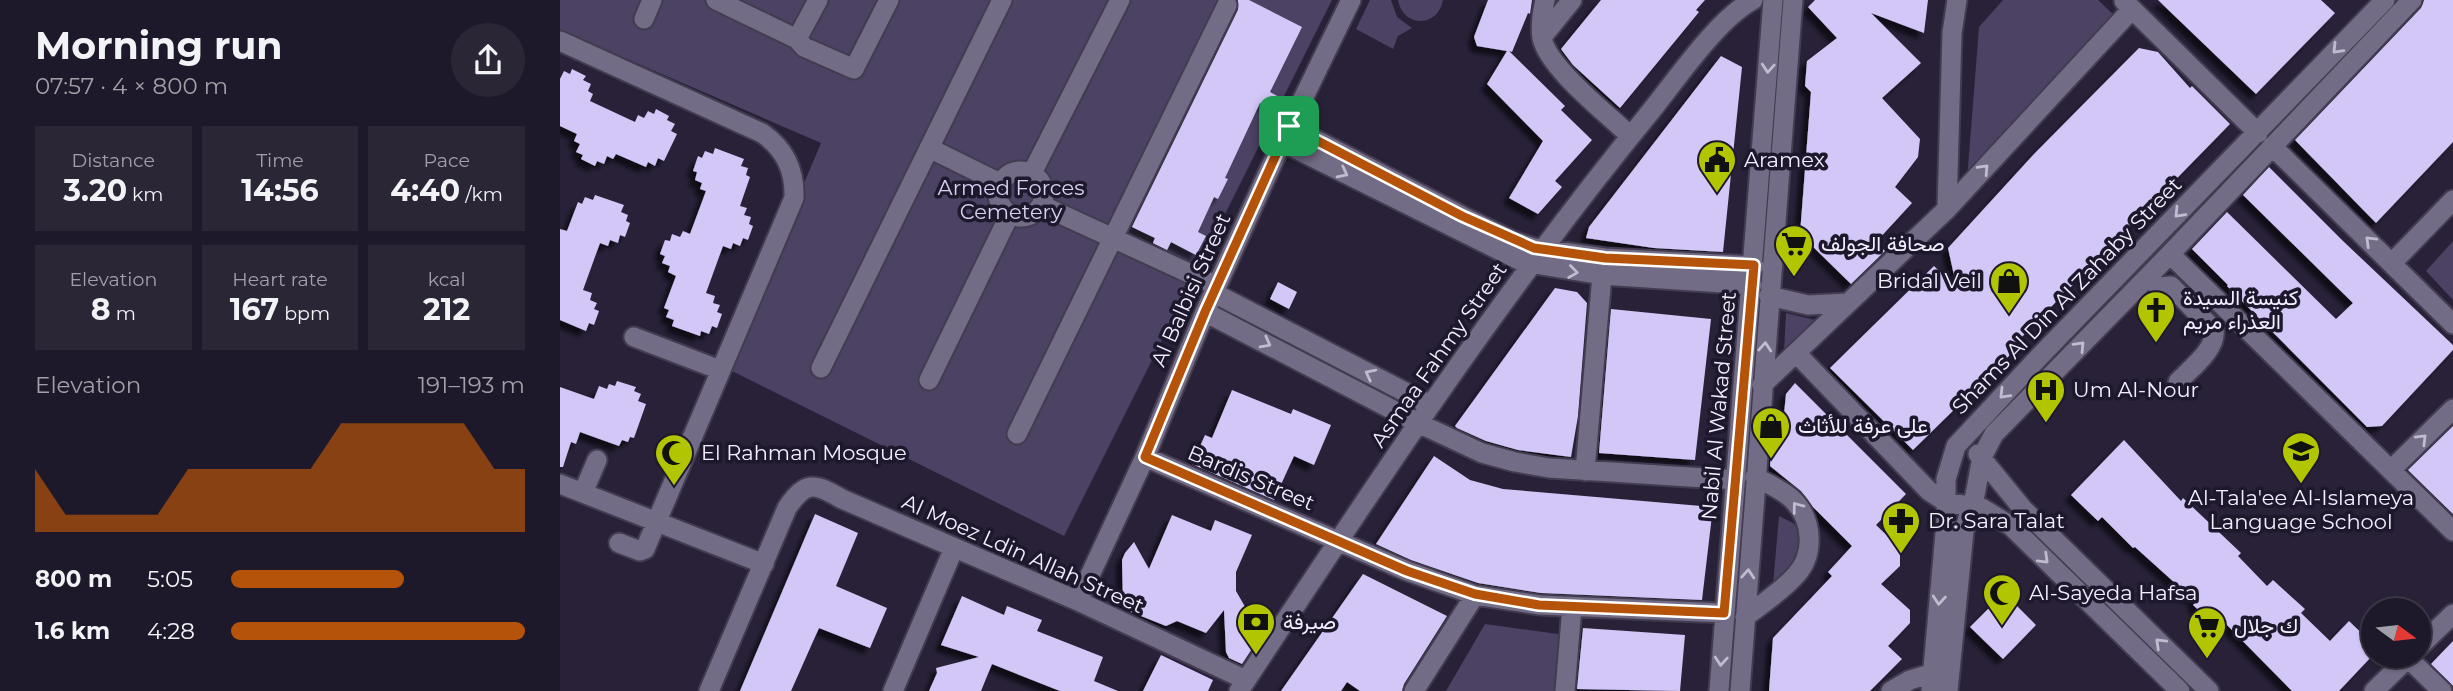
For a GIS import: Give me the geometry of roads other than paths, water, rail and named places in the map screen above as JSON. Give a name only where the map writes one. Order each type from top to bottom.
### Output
[{"type":"street","points":[[644,19],[652,0]]},
{"type":"street","points":[[716,0],[797,39],[804,47],[854,69],[889,0]]},
{"type":"street","points":[[797,39],[818,0]]},
{"type":"street","points":[[821,368],[1002,0]]},
{"type":"street","points":[[1031,173],[1120,0]]},
{"type":"street","name":"Al Balbisi Street","points":[[1078,601],[1145,457],[1205,312],[1351,0]]},
{"type":"street","points":[[1545,0],[1541,17],[1545,48],[1558,67],[1630,136]]},
{"type":"street","points":[[1542,37],[1572,0]]},
{"type":"street","name":"Asmaa Fahmy Street","points":[[1243,686],[1430,405],[1537,257],[1630,136],[1727,19],[1754,0]]},
{"type":"street","name":"Nabil Al Wakad Street","points":[[1740,691],[1762,385],[1758,282],[1773,0]]},
{"type":"street","name":"Nabil Al Wakad Street","points":[[1719,691],[1735,480],[1793,0]]},
{"type":"street","points":[[1947,209],[1952,33],[1957,0]]},
{"type":"street","name":"Shams Al Din Al Zahaby Street","points":[[1948,691],[1962,546],[1982,457],[1994,434],[2170,254],[2265,140],[2384,6],[2412,0]]},
{"type":"street","points":[[1762,385],[1947,209],[2127,4],[2453,324]]},
{"type":"street","points":[[1017,434],[1227,5]]},
{"type":"street","points":[[560,41],[762,133],[773,140],[788,161],[792,173],[794,198],[643,551],[619,543]]},
{"type":"street","points":[[1286,134],[1501,253],[1537,257],[1605,258],[1758,282],[1808,304],[1848,303]]},
{"type":"street","name":"Shams Al Din Al Zahaby Street","points":[[1932,682],[1946,502],[1945,479],[1955,449],[1964,436],[2040,356],[2265,140]]},
{"type":"street","points":[[929,148],[1000,183]]},
{"type":"street","points":[[1020,171],[1031,173],[1040,181],[1044,193],[1041,205],[1033,214],[1022,217],[1010,214],[1001,206],[998,195],[1000,183],[1009,174],[1020,171]]},
{"type":"street","points":[[2392,263],[2453,200]]},
{"type":"street","points":[[1041,205],[1215,290],[1430,405]]},
{"type":"street","points":[[929,380],[1010,214]]},
{"type":"street","points":[[2170,254],[2163,286],[2171,286],[2215,334],[2213,344],[2178,382]]},
{"type":"street","points":[[2170,254],[2453,531]]},
{"type":"street","points":[[1537,257],[1602,275],[1758,282]]},
{"type":"street","points":[[1585,471],[1602,275]]},
{"type":"street","points":[[1205,312],[1418,423],[1482,453],[1515,462],[1585,471],[1735,480]]},
{"type":"street","points":[[634,338],[720,370]]},
{"type":"street","points":[[1797,354],[1919,482],[1946,502],[1989,511],[2011,526],[2180,691]]},
{"type":"street","points":[[2391,470],[2453,409]]},
{"type":"street","points":[[1955,449],[1970,449],[1982,457],[2001,485],[2023,509],[2209,691]]},
{"type":"street","name":"Bardis Street","points":[[1145,457],[1407,571],[1475,594],[1529,604],[1724,613]]},
{"type":"street","points":[[583,493],[597,460]]},
{"type":"street","points":[[1745,617],[1797,575],[1809,550],[1810,536],[1801,509],[1781,491],[1755,477]]},
{"type":"street","points":[[560,484],[764,564],[709,691]]},
{"type":"street","name":"Al Moez Ldin Allah Street","points":[[764,564],[787,508],[798,491],[811,486],[826,490],[1078,601],[1243,686]]},
{"type":"street","points":[[893,691],[954,548]]},
{"type":"street","points":[[1414,691],[1475,594]]},
{"type":"street","points":[[1565,691],[1572,607]]},
{"type":"street","points":[[2431,635],[2453,614]]},
{"type":"street","points":[[2374,691],[2398,668]]},
{"type":"street","points":[[2423,668],[2442,691]]},
{"type":"street","points":[[1891,691],[1910,680],[1932,682]]},
{"type":"place","name":"Aramex","points":[[1717,194]]},
{"type":"place","name":"صحافة الجولف","points":[[1794,278]]},
{"type":"place","name":"Bridal Veil","points":[[2009,315]]},
{"type":"place","name":"كنيسة السيدة العذراء مريم","points":[[2156,344]]},
{"type":"place","name":"Um Al-Nour","points":[[2046,424]]},
{"type":"place","name":"على عرفة للأثاث","points":[[1771,460]]},
{"type":"place","name":"Al-Tala'ee Al-Islameya Language School","points":[[2301,485]]},
{"type":"place","name":"El Rahman Mosque","points":[[674,487]]},
{"type":"place","name":"Dr. Sara Talat","points":[[1901,555]]},
{"type":"place","name":"Al-Sayeda Hafsa","points":[[2002,627]]},
{"type":"place","name":"صيرفة","points":[[1256,656]]},
{"type":"place","name":"ك جلال","points":[[2207,660]]},
{"type":"park label","name":"Armed Forces Cemetery","points":[[1011,200]]}]
